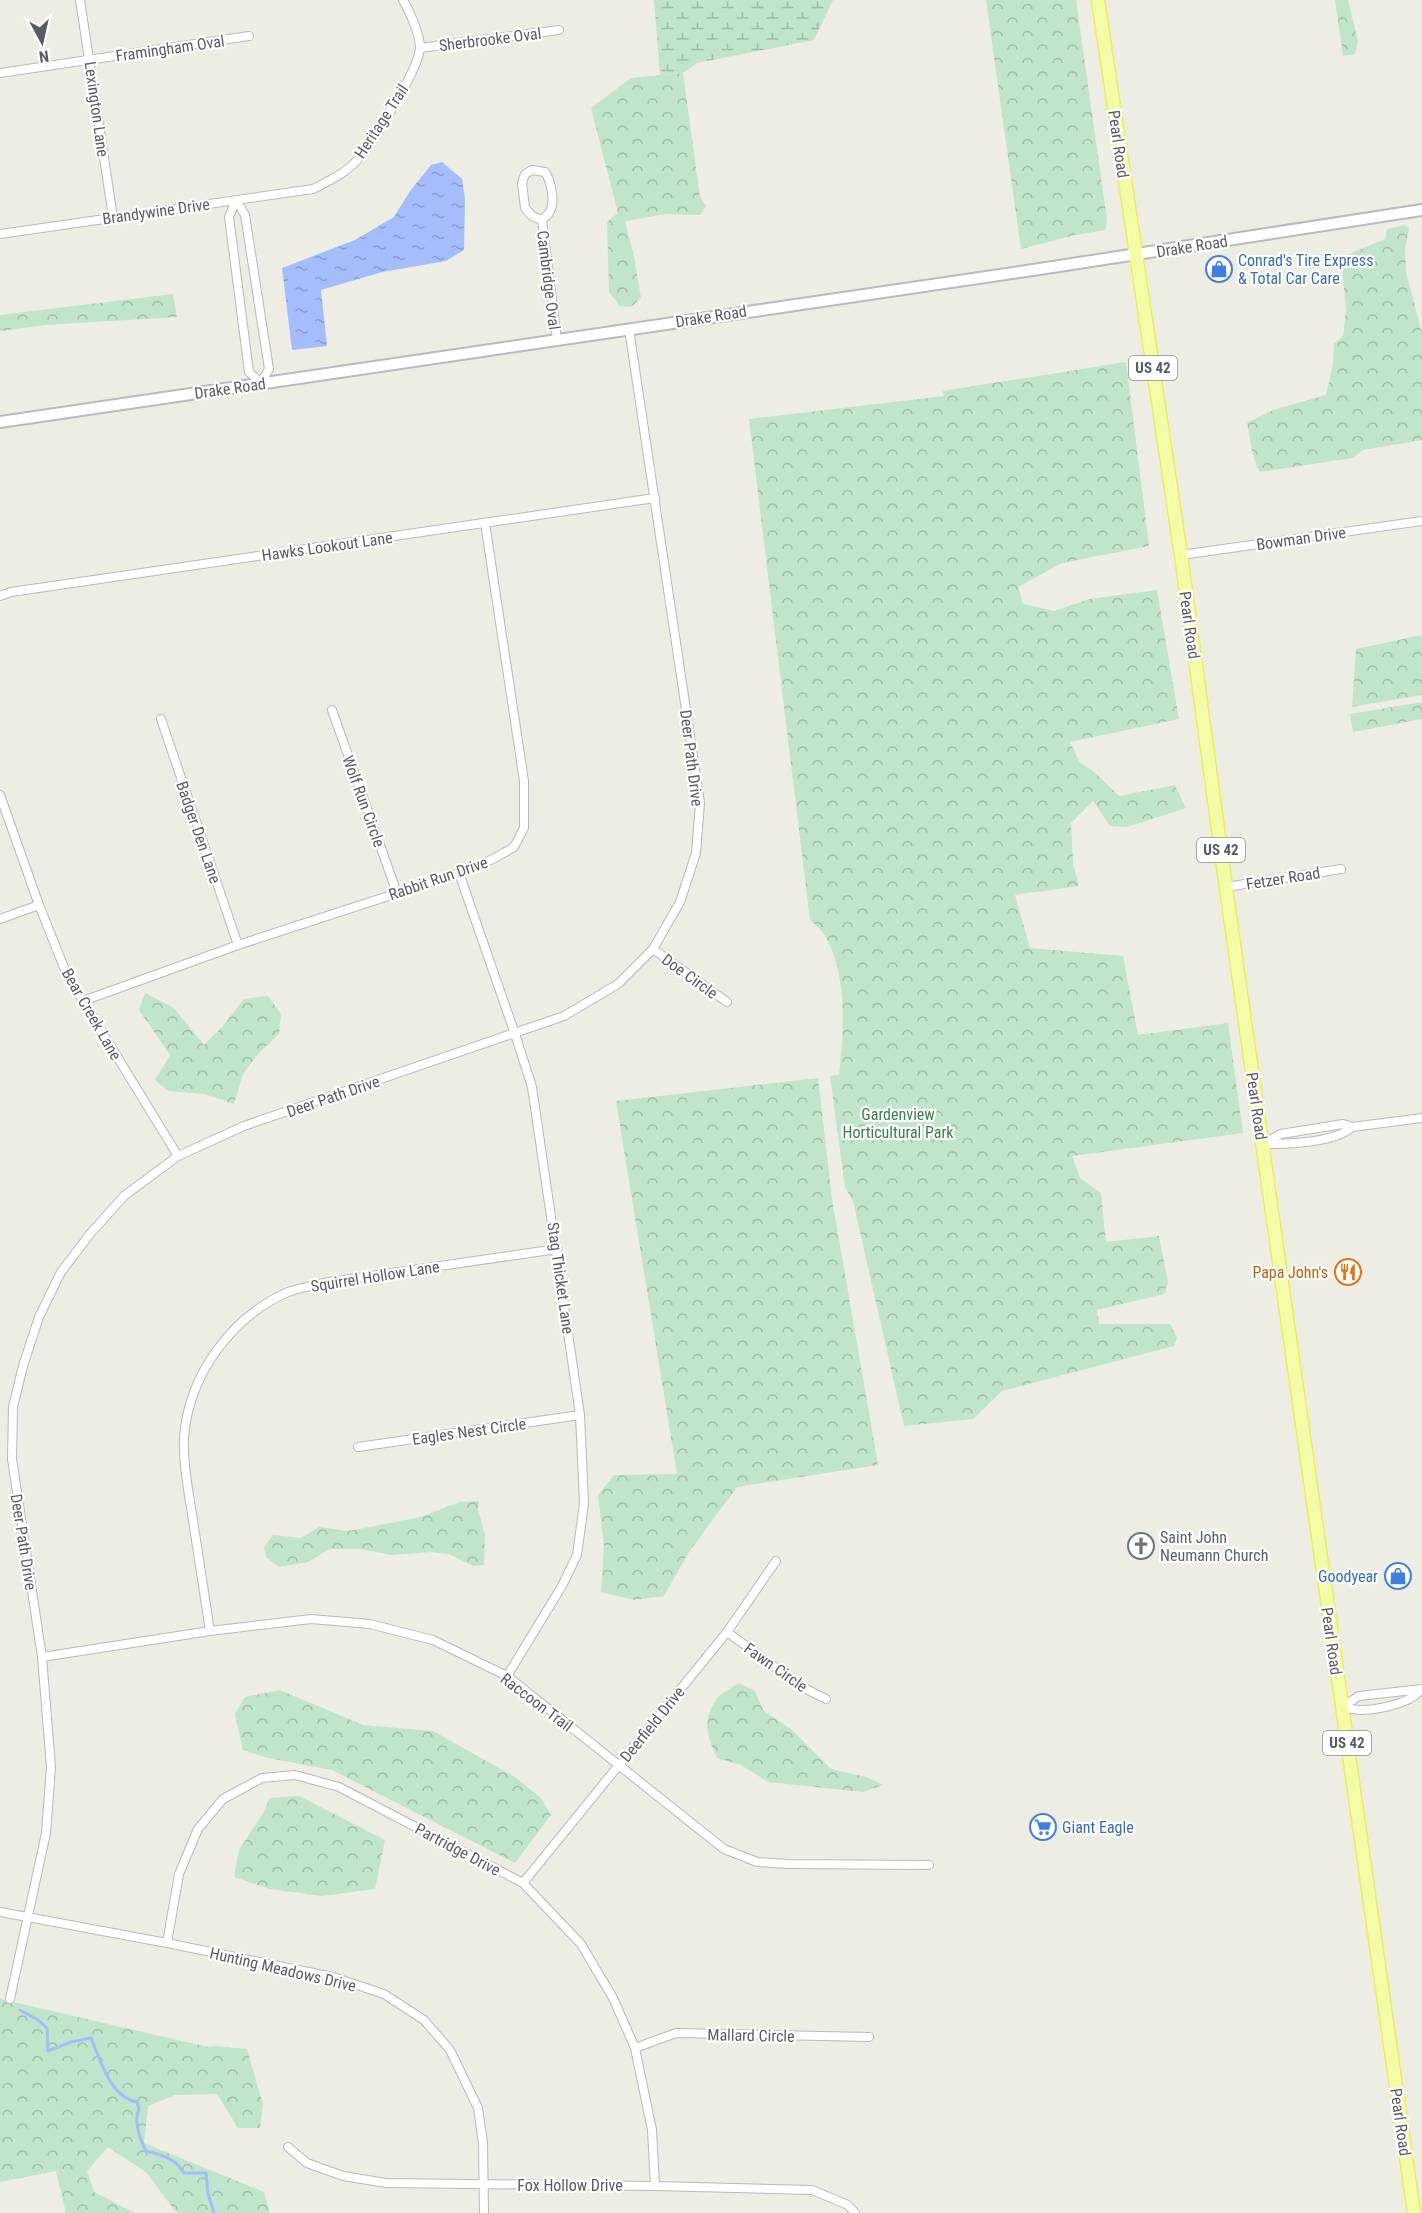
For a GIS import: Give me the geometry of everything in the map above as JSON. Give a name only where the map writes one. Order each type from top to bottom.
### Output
[{"type":"main road","name":"Pearl Road","points":[[1098,0],[1181,555],[1414,2213]]},
{"type":"street","name":"Lexington Lane","points":[[80,0],[113,217]]},
{"type":"street","points":[[403,0],[411,14],[420,48]]},
{"type":"street","name":"Sherbrooke Oval","points":[[420,48],[560,30]]},
{"type":"street","name":"Framingham Oval","points":[[0,73],[249,36]]},
{"type":"street","name":"Heritage Trail","points":[[313,189],[337,177],[359,159],[408,82],[420,48]]},
{"type":"street","name":"Cambridge Oval","points":[[532,170],[545,172],[548,177],[552,205],[550,212],[542,220],[532,216],[525,208],[522,183],[525,174],[532,170]]},
{"type":"street","name":"Brandywine Drive","points":[[0,234],[313,189]]},
{"type":"street","points":[[236,200],[245,215],[269,369],[261,383],[249,372],[229,218],[236,200]]},
{"type":"street","name":"Drake Road","points":[[0,422],[1136,255],[1422,210]]},
{"type":"street","name":"Cambridge Oval","points":[[542,220],[557,340]]},
{"type":"street","name":"Deer Path Drive","points":[[10,1999],[46,1833],[51,1767],[42,1657],[12,1459],[13,1407],[39,1317],[61,1272],[90,1234],[124,1196],[178,1156],[244,1125],[564,1016],[618,984],[653,949],[680,902],[696,853],[700,803],[629,329]]},
{"type":"street","name":"Hawks Lookout Lane","points":[[0,596],[654,498]]},
{"type":"street","name":"Bowman Drive","points":[[1181,555],[1422,520]]},
{"type":"street","name":"Rabbit Run Drive","points":[[83,1001],[238,945],[459,873],[493,859],[514,847],[524,828],[525,781],[485,524]]},
{"type":"street","name":"Wolf Run Circle","points":[[332,710],[397,892]]},
{"type":"street","name":"Badger Den Lane","points":[[161,719],[238,945]]},
{"type":"street","name":"Bear Creek Lane","points":[[0,795],[39,905],[67,975],[178,1156]]},
{"type":"street","name":"Fetzer Road","points":[[1226,887],[1341,869]]},
{"type":"street","name":"Stag Thicket Lane","points":[[459,873],[532,1087],[580,1414],[584,1503],[577,1555],[562,1586],[507,1676]]},
{"type":"street","points":[[0,919],[39,905]]},
{"type":"street","name":"Doe Circle","points":[[653,949],[727,1002]]},
{"type":"street","points":[[1262,1144],[1282,1144],[1344,1135],[1352,1127],[1422,1118]]},
{"type":"street","name":"Squirrel Hollow Lane","points":[[210,1631],[185,1469],[184,1439],[187,1415],[195,1389],[210,1359],[229,1335],[246,1317],[289,1292],[312,1286],[557,1249]]},
{"type":"street","name":"Eagles Nest Circle","points":[[358,1447],[580,1414]]},
{"type":"street","name":"Deerfield Drive","points":[[523,1884],[727,1632],[776,1561]]},
{"type":"street","name":"Raccoon Trail","points":[[42,1657],[210,1631],[311,1619],[370,1624],[433,1640],[507,1676],[724,1849],[757,1862],[929,1865]]},
{"type":"street","name":"Fawn Circle","points":[[727,1632],[804,1688],[826,1699]]},
{"type":"street","points":[[1342,1707],[1360,1710],[1400,1703],[1417,1696],[1422,1689]]},
{"type":"street","points":[[1342,1707],[1359,1696],[1422,1689]]},
{"type":"street","name":"Partridge Drive","points":[[167,1942],[180,1874],[198,1829],[223,1799],[262,1778],[295,1775],[339,1787],[523,1884],[581,1944],[613,1998],[635,2048],[651,2130],[655,2186]]},
{"type":"street","name":"Hunting Meadows Drive","points":[[0,1912],[167,1942],[333,1977],[384,1994],[424,2020],[450,2050],[478,2108],[483,2143],[484,2213]]},
{"type":"street","name":"Mallard Circle","points":[[635,2048],[676,2033],[870,2037]]},
{"type":"street","name":"Fox Hollow Drive","points":[[288,2147],[307,2163],[343,2176],[386,2183],[812,2190],[848,2205],[855,2213]]},
{"type":"green space","points":[[654,0],[833,0],[814,40],[697,63],[683,73],[660,75]]},
{"type":"green space","points":[[986,0],[1076,0],[1107,220],[1105,230],[1021,249]]},
{"type":"green space","points":[[1335,0],[1348,0],[1358,41],[1355,54],[1343,56]]},
{"type":"green space","points":[[683,73],[700,197],[706,206],[700,215],[666,214],[625,221],[641,298],[631,307],[620,306],[609,292],[607,222],[618,213],[591,108],[631,78]]},
{"type":"green space","points":[[1405,225],[1409,228],[1405,248],[1406,272],[1422,333],[1422,440],[1363,450],[1353,458],[1260,472],[1253,454],[1247,423],[1273,410],[1326,395],[1333,365],[1334,344],[1343,336],[1346,310],[1341,257],[1385,239],[1387,229]]},
{"type":"green space","points":[[173,294],[177,317],[45,325],[0,331],[0,315]]},
{"type":"green space","name":"Gardenview Horticultural Park","points":[[1126,362],[1149,546],[1062,563],[1018,587],[1023,604],[1054,611],[1090,599],[1157,590],[1179,719],[1070,742],[1080,763],[1092,770],[1119,796],[1175,785],[1186,808],[1127,827],[1110,826],[1093,801],[1071,823],[1073,863],[1079,886],[1015,895],[1030,948],[1123,956],[1138,1035],[1228,1023],[1243,1133],[1072,1156],[1080,1178],[1101,1193],[1106,1242],[1159,1236],[1168,1283],[1164,1294],[1097,1310],[1099,1324],[1170,1324],[1177,1338],[1174,1346],[1002,1391],[973,1419],[904,1426],[853,1201],[845,1187],[830,1076],[839,1075],[843,1021],[840,983],[831,948],[822,931],[810,920],[749,419],[944,396],[943,391]]},
{"type":"green space","points":[[1422,635],[1422,695],[1352,707],[1356,649]]},
{"type":"green space","points":[[1422,702],[1422,719],[1353,732],[1350,714]]},
{"type":"green space","points":[[145,993],[174,1008],[204,1045],[244,999],[268,996],[281,1014],[279,1034],[257,1055],[243,1074],[234,1104],[204,1094],[168,1091],[155,1080],[170,1055],[139,1010]]},
{"type":"green space","points":[[818,1078],[832,1199],[878,1465],[737,1487],[689,1552],[664,1596],[634,1600],[601,1592],[604,1546],[598,1495],[614,1475],[677,1474],[616,1101]]},
{"type":"green space","points":[[479,1501],[478,1509],[485,1535],[484,1565],[473,1566],[449,1554],[431,1552],[391,1555],[361,1549],[330,1549],[308,1562],[279,1567],[266,1557],[264,1547],[273,1535],[301,1538],[319,1527],[347,1531],[420,1517],[460,1502]]},
{"type":"green space","points":[[739,1683],[755,1691],[763,1710],[792,1730],[831,1769],[866,1777],[883,1785],[863,1792],[768,1782],[741,1765],[717,1758],[709,1736],[707,1722],[711,1708],[718,1697]]},
{"type":"green space","points":[[280,1690],[363,1725],[433,1731],[515,1777],[541,1798],[551,1815],[515,1863],[332,1770],[264,1757],[243,1750],[235,1714],[245,1697]]},
{"type":"green space","points":[[299,1796],[385,1840],[375,1889],[322,1896],[270,1889],[234,1877],[239,1850],[264,1812],[269,1798]]},
{"type":"green space","points":[[0,1999],[208,2047],[247,2049],[263,2105],[260,2128],[238,2128],[217,2094],[175,2095],[148,2106],[144,2143],[264,2192],[270,2213],[179,2213],[175,2211],[147,2173],[108,2147],[87,2171],[94,2192],[135,2213],[66,2213],[56,2171],[0,2182]]},
{"type":"water","points":[[442,162],[462,179],[465,199],[464,250],[446,261],[382,272],[321,290],[327,346],[292,350],[282,268],[355,240],[394,217],[410,191],[431,165]]},
{"type":"waterway","points":[[20,2010],[47,2028],[48,2051],[71,2042],[91,2038],[113,2086],[128,2099],[137,2102],[138,2130],[146,2151],[172,2161],[184,2173],[206,2173],[208,2193],[214,2213]]},
{"type":"place","name":"Conrad's Tire Express & Total Car Care","points":[[1219,269]]},
{"type":"place","name":"Papa John's","points":[[1348,1272]]},
{"type":"place","name":"Saint John Neumann Church","points":[[1141,1546]]},
{"type":"place","name":"Goodyear","points":[[1398,1576]]},
{"type":"place","name":"Giant Eagle","points":[[1043,1827]]}]
